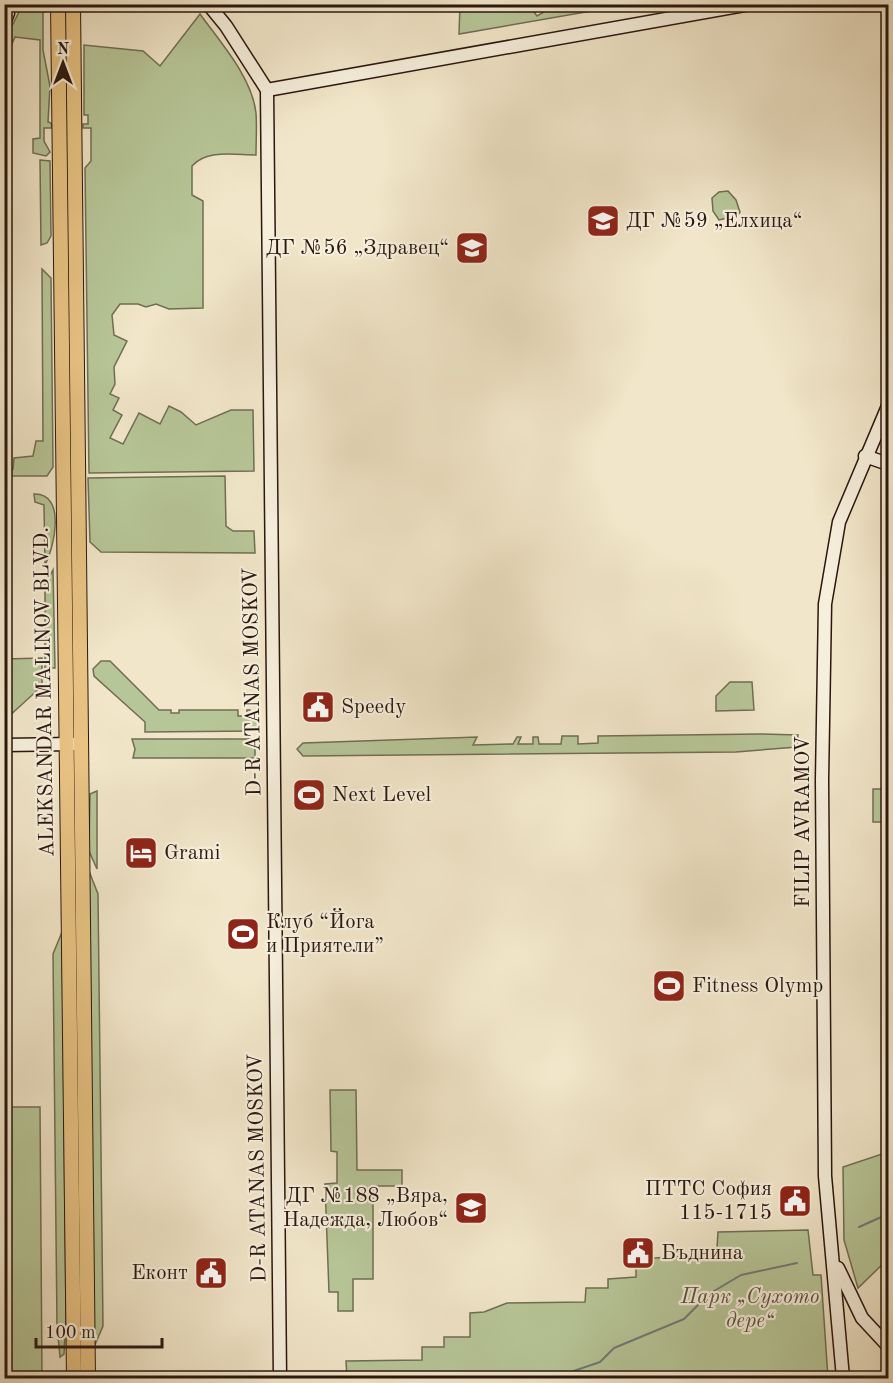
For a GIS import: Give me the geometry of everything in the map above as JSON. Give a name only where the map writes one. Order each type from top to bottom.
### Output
[{"type":"main road","name":"ALEKSANDAR MALINOV BLVD.","points":[[58,4],[74,1378]]},
{"type":"main road","name":"ALEKSANDAR MALINOV BLVD.","points":[[73,4],[88,1378]]},
{"type":"street","points":[[208,4],[226,26],[267,90],[750,4]]},
{"type":"street","points":[[4,9],[8,17],[4,24]]},
{"type":"street","name":"D-R ATANAS MOSKOV","points":[[267,90],[280,1378]]},
{"type":"street","name":"FILIP AVRAMOV","points":[[843,1378],[825,1170],[822,790],[825,604],[834,538],[865,456],[888,406]]},
{"type":"street","points":[[865,456],[888,464]]},
{"type":"street","points":[[4,745],[81,744]]},
{"type":"street","points":[[831,1250],[850,1297],[862,1318],[888,1346]]},
{"type":"street","points":[[840,1324],[842,1317],[848,1312],[862,1318]]},
{"type":"green space","points":[[23,4],[43,5],[43,50],[50,86],[48,122],[51,123],[52,128],[44,128],[44,141],[50,152],[46,156],[33,153],[33,139],[40,138],[40,40],[15,37],[5,60],[5,40]]},
{"type":"green space","points":[[460,5],[529,5],[537,16],[556,5],[626,5],[459,34]]},
{"type":"green space","points":[[200,14],[234,60],[248,86],[256,113],[256,155],[213,155],[205,157],[192,166],[192,195],[203,201],[203,308],[169,309],[156,304],[146,307],[138,304],[120,304],[112,315],[114,335],[127,341],[114,367],[115,384],[110,394],[119,398],[113,410],[122,415],[110,438],[123,444],[139,413],[160,424],[169,406],[181,412],[196,425],[231,410],[253,410],[254,471],[89,473],[85,168],[91,161],[91,128],[83,128],[83,124],[88,124],[88,115],[84,115],[84,45],[143,51],[160,66]]},
{"type":"green space","points":[[40,160],[50,161],[51,236],[47,243],[41,245]]},
{"type":"green space","points":[[728,191],[736,200],[740,212],[737,216],[719,220],[713,211],[712,198],[719,192]]},
{"type":"green space","points":[[42,269],[51,278],[53,467],[47,476],[5,476],[5,473],[13,469],[14,458],[33,456],[36,441],[43,441]]},
{"type":"green space","points":[[225,476],[226,526],[233,531],[254,531],[255,553],[101,552],[90,542],[88,478]]},
{"type":"green space","points":[[34,494],[44,496],[51,502],[54,512],[52,547],[45,565],[44,505],[35,502]]},
{"type":"green space","points":[[53,570],[55,668],[45,668],[45,585]]},
{"type":"green space","points":[[42,658],[42,686],[6,719],[5,736],[5,659]]},
{"type":"green space","points":[[101,661],[110,661],[159,710],[179,713],[179,710],[238,710],[238,716],[247,716],[247,710],[250,710],[250,718],[258,719],[259,731],[145,732],[145,722],[94,676],[93,669]]},
{"type":"green space","points":[[730,682],[752,682],[754,710],[716,711],[716,696]]},
{"type":"green space","points":[[798,735],[797,747],[736,752],[303,756],[297,749],[303,743],[477,737],[473,745],[513,744],[517,737],[521,737],[518,744],[533,744],[533,737],[538,737],[539,744],[561,744],[562,736],[578,736],[578,744],[598,743],[598,736]]},
{"type":"green space","points":[[132,739],[255,739],[255,758],[133,758],[135,749]]},
{"type":"green space","points":[[873,789],[887,789],[888,822],[873,822]]},
{"type":"green space","points":[[97,791],[97,869],[89,851],[90,794]]},
{"type":"green space","points":[[89,871],[98,894],[103,1326],[94,1347]]},
{"type":"green space","points":[[62,932],[66,1318],[64,1354],[60,1357],[57,1325],[53,954]]},
{"type":"green space","points":[[330,1090],[356,1090],[357,1170],[402,1170],[402,1186],[373,1186],[373,1279],[353,1279],[353,1311],[338,1311],[338,1292],[329,1292],[325,1184],[337,1183],[337,1152],[331,1151]]},
{"type":"green space","points":[[5,1107],[40,1107],[42,1378],[5,1378]]},
{"type":"green space","points":[[888,1152],[888,1259],[858,1288],[844,1240],[843,1167]]},
{"type":"green space","name":"Парк „Сухото дере“","points":[[808,1230],[813,1275],[821,1275],[828,1378],[347,1378],[346,1361],[422,1360],[422,1347],[444,1347],[444,1337],[470,1337],[470,1313],[484,1312],[507,1303],[585,1302],[586,1288],[608,1288],[608,1279],[636,1277],[636,1259],[691,1256],[691,1249],[717,1248],[718,1232]]},
{"type":"waterway","points":[[859,1227],[888,1214]]},
{"type":"waterway","points":[[553,1378],[600,1362],[614,1348],[684,1319],[709,1294],[741,1275],[797,1263]]},
{"type":"place","name":"ДГ №59 „Елхица“","points":[[603,221]]},
{"type":"place","name":"ДГ №56 „Здравец“","points":[[472,248]]},
{"type":"place","name":"Speedy","points":[[318,707]]},
{"type":"place","name":"Next Level","points":[[309,795]]},
{"type":"place","name":"Grami","points":[[141,853]]},
{"type":"place","name":"Клуб “Йога и Приятели”","points":[[243,934]]},
{"type":"place","name":"Fitness Olymp","points":[[669,986]]},
{"type":"place","name":"ПТТС София 115-1715","points":[[795,1201]]},
{"type":"place","name":"ДГ №188 „Вяра, Надежда, Любов“","points":[[471,1208]]},
{"type":"place","name":"Бъднина","points":[[638,1253]]},
{"type":"place","name":"Еконт","points":[[211,1273]]}]
